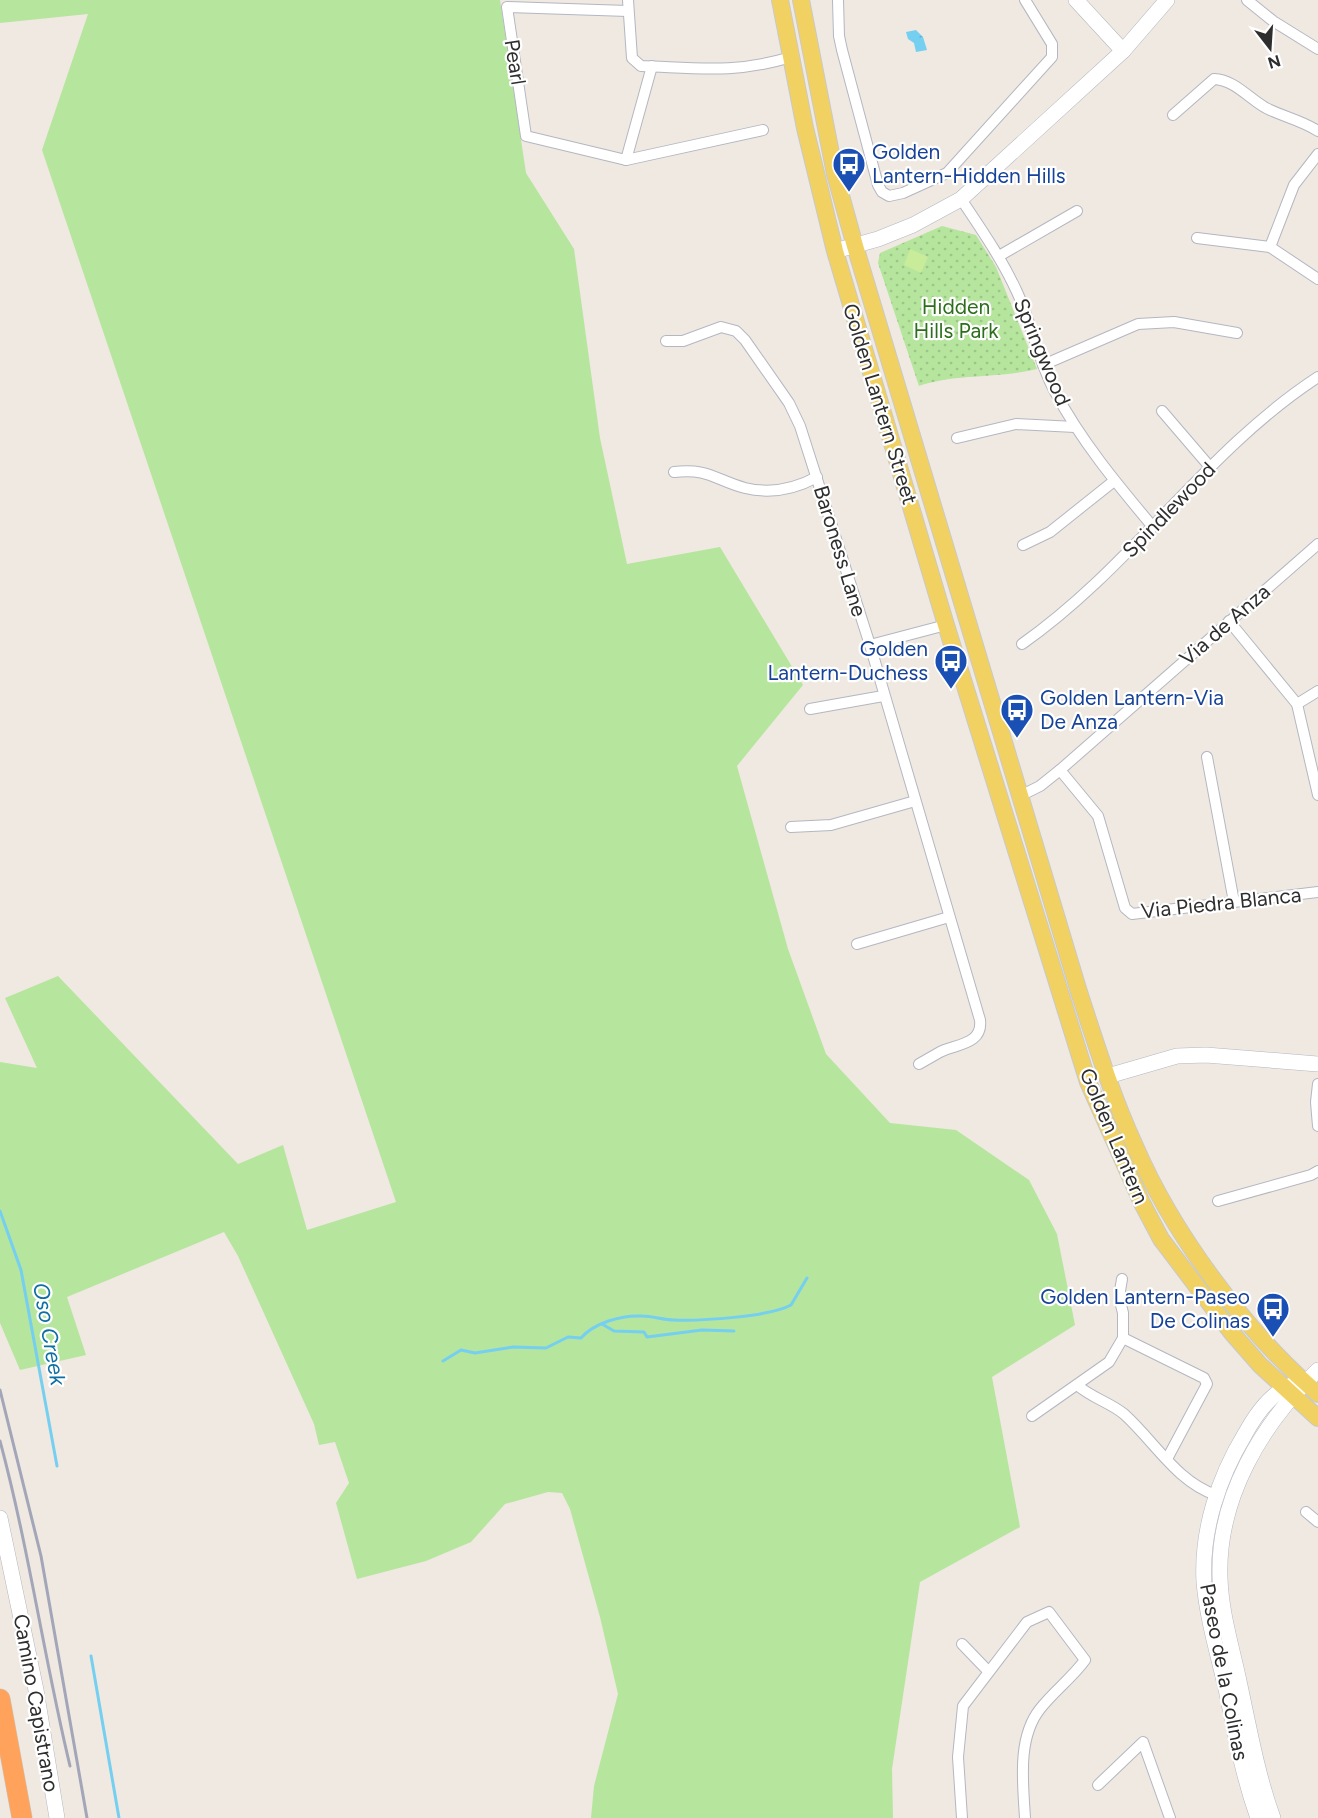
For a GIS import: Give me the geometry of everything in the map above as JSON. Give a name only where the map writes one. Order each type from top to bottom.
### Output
[{"type":"highway","points":[[0,1699],[22,1818]]},
{"type":"main road","name":"Golden Lantern Street","points":[[780,0],[822,205],[1001,803]]},
{"type":"main road","name":"Golden Lantern Street","points":[[801,0],[835,174],[1020,796]]},
{"type":"main road","points":[[958,591],[950,602],[946,625],[957,627],[961,635],[972,639]]},
{"type":"main road","points":[[996,785],[1004,785],[1009,792],[1020,796],[1017,819],[1010,827]]},
{"type":"main road","name":"Golden Lantern","points":[[1020,796],[1079,992],[1120,1111],[1149,1176],[1193,1250],[1248,1321],[1318,1394]]},
{"type":"main road","name":"Golden Lantern","points":[[1001,803],[1088,1082],[1151,1221],[1183,1271],[1232,1333],[1289,1392],[1318,1418]]},
{"type":"main road","points":[[1064,1008],[1072,1014],[1078,1026],[1089,1062],[1096,1072],[1108,1076],[1101,1095],[1120,1145],[1120,1155]]},
{"type":"street","points":[[838,0],[840,43],[878,185],[888,196],[903,193],[947,173],[1052,57],[1052,44],[1025,0]]},
{"type":"street","points":[[1076,0],[1123,51]]},
{"type":"street","points":[[835,251],[913,225],[961,199],[1123,51],[1167,0]]},
{"type":"street","points":[[1247,0],[1273,21],[1318,49]]},
{"type":"street","points":[[628,5],[632,58],[642,66],[720,70],[758,67],[791,57]]},
{"type":"street","name":"Pearl","points":[[626,160],[526,136],[507,7],[628,5]]},
{"type":"street","points":[[652,66],[626,160],[763,130]]},
{"type":"street","points":[[1173,115],[1214,79],[1226,79],[1267,108],[1302,120],[1318,131]]},
{"type":"street","points":[[1270,247],[1294,186],[1318,154]]},
{"type":"street","name":"Springwood","points":[[961,199],[999,256],[1018,294],[1043,365],[1075,427],[1114,481],[1153,527]]},
{"type":"street","points":[[999,256],[1077,211]]},
{"type":"street","points":[[1197,238],[1270,247],[1318,279]]},
{"type":"street","points":[[1043,365],[1138,324],[1174,321],[1237,333]]},
{"type":"street","name":"Baroness Lane","points":[[666,341],[683,340],[721,327],[729,328],[741,335],[793,411],[817,477],[870,645],[883,696],[975,1000],[980,1030],[974,1039],[940,1052],[919,1064]]},
{"type":"street","name":"Spindlewood","points":[[1022,644],[1078,600],[1259,419],[1318,377]]},
{"type":"street","points":[[1162,411],[1210,467]]},
{"type":"street","points":[[957,438],[1016,424],[1075,427]]},
{"type":"street","points":[[674,472],[695,470],[706,472],[745,488],[766,490],[800,486],[817,477]]},
{"type":"street","points":[[1023,545],[1050,532],[1114,481]]},
{"type":"street","name":"Via de Anza","points":[[1020,796],[1040,786],[1060,770],[1318,544]]},
{"type":"street","points":[[1229,621],[1297,704],[1318,795]]},
{"type":"street","points":[[870,645],[946,625]]},
{"type":"street","points":[[1297,704],[1318,691]]},
{"type":"street","points":[[810,709],[883,696]]},
{"type":"street","points":[[1207,757],[1234,902]]},
{"type":"street","name":"Via Piedra Blanca","points":[[1060,770],[1098,816],[1125,909],[1132,914],[1141,916],[1318,892]]},
{"type":"street","points":[[791,827],[831,825],[915,801]]},
{"type":"street","points":[[857,944],[949,917]]},
{"type":"street","points":[[1108,1076],[1177,1056],[1206,1055],[1318,1064]]},
{"type":"street","points":[[1318,1084],[1316,1102],[1318,1126]]},
{"type":"street","points":[[1218,1200],[1311,1175],[1318,1171]]},
{"type":"street","points":[[1032,1416],[1109,1362],[1123,1338],[1123,1313],[1119,1297],[1122,1279]]},
{"type":"street","points":[[1123,1338],[1204,1378],[1206,1389],[1167,1459]]},
{"type":"street","name":"Paseo de la Colinas","points":[[1258,1818],[1239,1754],[1204,1581],[1207,1539],[1216,1496],[1227,1466],[1252,1421],[1318,1370]]},
{"type":"street","points":[[1077,1385],[1090,1397],[1108,1402],[1123,1414],[1175,1470],[1197,1488],[1233,1501]]},
{"type":"street","name":"Paseo de la Colinas","points":[[1273,1818],[1258,1772],[1222,1597],[1221,1560],[1233,1501],[1249,1456],[1289,1392]]},
{"type":"street","points":[[1306,1512],[1318,1522]]},
{"type":"street","name":"Camino Capistrano","points":[[0,1518],[36,1690],[57,1818]]},
{"type":"street","points":[[962,1818],[958,1757],[963,1706],[1027,1622],[1049,1612],[1085,1660],[1039,1710],[1024,1746],[1022,1780],[1025,1818]]},
{"type":"street","points":[[962,1644],[988,1671]]},
{"type":"street","points":[[1098,1785],[1143,1742],[1170,1818]]},
{"type":"green space","points":[[0,0],[500,0],[526,173],[574,249],[600,438],[627,564],[720,547],[803,685],[737,766],[788,949],[826,1054],[890,1123],[956,1130],[1029,1180],[1057,1234],[1075,1325],[992,1377],[1020,1527],[920,1582],[892,1769],[893,1818],[591,1818],[594,1786],[618,1694],[600,1617],[570,1509],[562,1493],[548,1492],[505,1504],[471,1542],[426,1561],[357,1579],[336,1503],[349,1483],[335,1442],[319,1445],[314,1424],[238,1256],[224,1232],[67,1297],[86,1355],[20,1370],[0,1323],[0,1062],[37,1068],[5,998],[58,976],[238,1164],[283,1145],[307,1230],[396,1202],[42,150],[88,14],[0,23]]},
{"type":"green space","name":"Hidden Hills Park","points":[[942,226],[976,235],[996,267],[1037,369],[948,379],[919,386],[878,263],[880,253]]},
{"type":"green space","points":[[910,249],[928,257],[921,273],[904,265]]},
{"type":"water","points":[[916,30],[923,37],[927,50],[916,52],[914,43],[908,39],[906,32]]},
{"type":"waterway","name":"Oso Creek","points":[[0,1211],[21,1270],[57,1466]]},
{"type":"waterway","points":[[443,1361],[461,1350],[475,1353],[513,1347],[546,1348],[568,1337],[581,1338],[600,1324],[625,1317],[700,1320],[767,1313],[791,1305],[807,1278]]},
{"type":"waterway","points":[[602,1324],[614,1331],[644,1332],[647,1337],[702,1330],[734,1331]]},
{"type":"waterway","name":"Oso Creek","points":[[91,1656],[119,1818]]},
{"type":"railway","points":[[0,1390],[41,1556],[87,1818]]},
{"type":"railway","points":[[0,1441],[20,1522],[70,1766]]},
{"type":"place","name":"Golden Lantern-Hidden Hills","points":[[849,193]]},
{"type":"place","name":"Golden Lantern-Duchess","points":[[951,690]]},
{"type":"place","name":"Golden Lantern-Via De Anza","points":[[1017,739]]},
{"type":"place","name":"Golden Lantern-Paseo De Colinas","points":[[1273,1338]]}]
